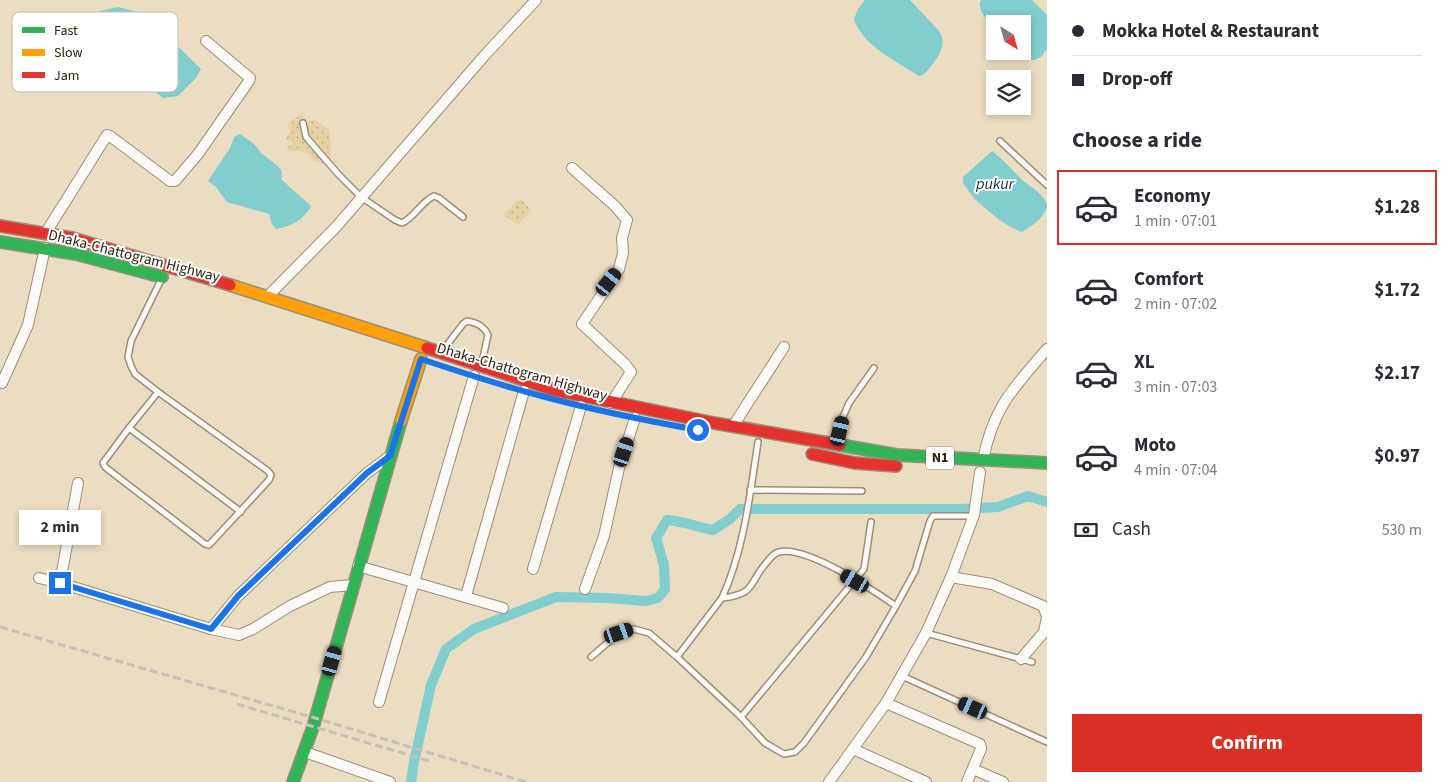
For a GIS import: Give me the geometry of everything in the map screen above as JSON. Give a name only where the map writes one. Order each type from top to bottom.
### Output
[{"type":"main road","name":"Dhaka-Chattogram Highway","points":[[1,225],[72,238],[268,296],[554,390],[611,403],[733,426],[763,443]]},
{"type":"main road","name":"Dhaka-Chattogram Highway","points":[[0,242],[76,254],[163,277],[267,306],[417,357],[390,456]]},
{"type":"main road","name":"Dhaka-Chattogram Highway","points":[[499,384],[580,406],[635,418],[897,456],[1047,463]]},
{"type":"main road","name":"N1","points":[[797,451],[855,463],[927,468]]},
{"type":"main road","points":[[293,782],[305,752],[390,456]]},
{"type":"street","points":[[268,296],[336,226],[485,55],[536,0]]},
{"type":"street","points":[[45,234],[107,135],[170,181],[175,181],[179,178],[198,154],[250,78],[206,41]]},
{"type":"street","points":[[572,168],[615,206],[627,220],[622,238],[623,253],[619,269],[582,324],[625,364],[631,372],[611,403]]},
{"type":"street","points":[[2,383],[28,325],[46,248]]},
{"type":"street","points":[[733,426],[784,347]]},
{"type":"street","points":[[982,460],[998,412],[1011,390],[1047,348]]},
{"type":"street","points":[[379,702],[474,376]]},
{"type":"street","points":[[466,596],[524,391]]},
{"type":"street","points":[[533,569],[580,406]]},
{"type":"street","points":[[585,589],[604,536],[619,468],[635,418]]},
{"type":"street","points":[[211,629],[238,596],[367,473],[390,456]]},
{"type":"street","points":[[829,782],[886,703],[926,633],[951,578],[974,516],[980,472]]},
{"type":"street","points":[[60,583],[78,483]]},
{"type":"street","points":[[358,566],[503,608]]},
{"type":"street","points":[[38,578],[211,629],[239,635],[253,629],[290,606],[330,587],[353,585]]},
{"type":"street","points":[[951,578],[992,584],[1043,606],[1047,616],[1044,632],[1027,661]]},
{"type":"street","points":[[886,703],[980,744],[981,749],[967,782]]},
{"type":"street","points":[[853,748],[926,782]]},
{"type":"street","points":[[305,752],[390,782]]},
{"type":"street","points":[[972,769],[1004,782]]},
{"type":"lane","points":[[303,123],[306,137],[339,175],[361,197],[395,220],[402,223],[408,220],[427,199],[434,196],[463,217]]},
{"type":"lane","points":[[1000,141],[1047,185]]},
{"type":"lane","points":[[158,392],[103,464],[205,544],[209,545],[241,512],[269,480],[271,475],[158,392],[135,374],[130,366],[128,356],[131,341],[163,277]]},
{"type":"lane","points":[[441,352],[463,324],[467,321],[474,323],[485,329],[488,335],[482,365]]},
{"type":"lane","points":[[836,446],[843,417],[849,403],[874,368]]},
{"type":"lane","points":[[129,428],[241,512]]},
{"type":"lane","points":[[677,656],[722,598],[731,579],[750,490],[763,443]]},
{"type":"lane","points":[[750,490],[862,490]]},
{"type":"lane","points":[[591,657],[619,633],[634,628],[648,633],[677,656],[741,717],[765,743],[784,754],[795,752],[866,657],[896,606],[915,572],[933,516],[974,516]]},
{"type":"lane","points":[[741,717],[864,569],[871,522]]},
{"type":"lane","points":[[722,598],[738,596],[750,587],[767,562],[778,552],[789,552],[817,559],[896,606]]},
{"type":"lane","points":[[926,633],[1027,661]]},
{"type":"lane","points":[[902,676],[1047,742]]},
{"type":"shaded area","points":[[301,114],[308,122],[314,119],[329,130],[331,160],[326,164],[313,161],[311,155],[301,151],[289,151],[287,146],[293,144],[293,142],[286,139],[290,130],[287,124]]},
{"type":"shaded area","points":[[520,198],[531,210],[518,225],[503,215]]},
{"type":"water","points":[[865,0],[910,0],[939,31],[942,40],[941,49],[937,58],[924,74],[919,76],[881,52],[858,29],[854,19],[858,9]]},
{"type":"water","points":[[981,0],[1032,0],[1047,15],[1047,49],[1041,57],[1031,60],[1031,15],[986,15],[986,19],[981,12]]},
{"type":"water","points":[[118,7],[137,12],[100,12]]},
{"type":"water","points":[[178,46],[201,69],[196,78],[178,96],[163,98],[156,92],[178,92]]},
{"type":"water","points":[[240,134],[278,166],[281,170],[282,180],[311,206],[305,215],[296,222],[276,229],[272,224],[269,214],[227,202],[216,187],[208,181],[230,148],[234,137]]},
{"type":"water","name":"pukur","points":[[992,151],[1021,179],[1039,193],[1047,204],[1042,217],[1022,232],[1004,223],[991,213],[975,199],[963,183],[963,177]]},
{"type":"waterway","points":[[411,782],[431,685],[446,649],[474,629],[556,597],[646,601],[658,598],[665,589],[664,565],[656,538],[667,520],[713,530],[730,519],[740,509],[960,509],[998,507],[1028,496],[1047,502]]},
{"type":"railway","points":[[0,627],[315,718],[526,782]]},
{"type":"railway","points":[[237,704],[429,761]]},
{"type":"traffic: fast","points":[[0,242],[76,254],[162,277]]},
{"type":"traffic: fast","points":[[293,782],[313,727],[401,421]]},
{"type":"traffic: fast","points":[[840,445],[897,455],[1047,463]]},
{"type":"traffic: slow","points":[[230,285],[427,348]]},
{"type":"traffic: slow","points":[[401,421],[421,359]]},
{"type":"traffic: jam","points":[[0,226],[72,238],[230,285]]},
{"type":"traffic: jam","points":[[427,348],[554,390],[714,423],[840,445]]},
{"type":"traffic: jam","points":[[812,454],[855,463],[896,466]]},
{"type":"route","points":[[60,583],[211,629],[238,596],[367,473],[390,456],[421,359],[549,398],[698,430]]}]
